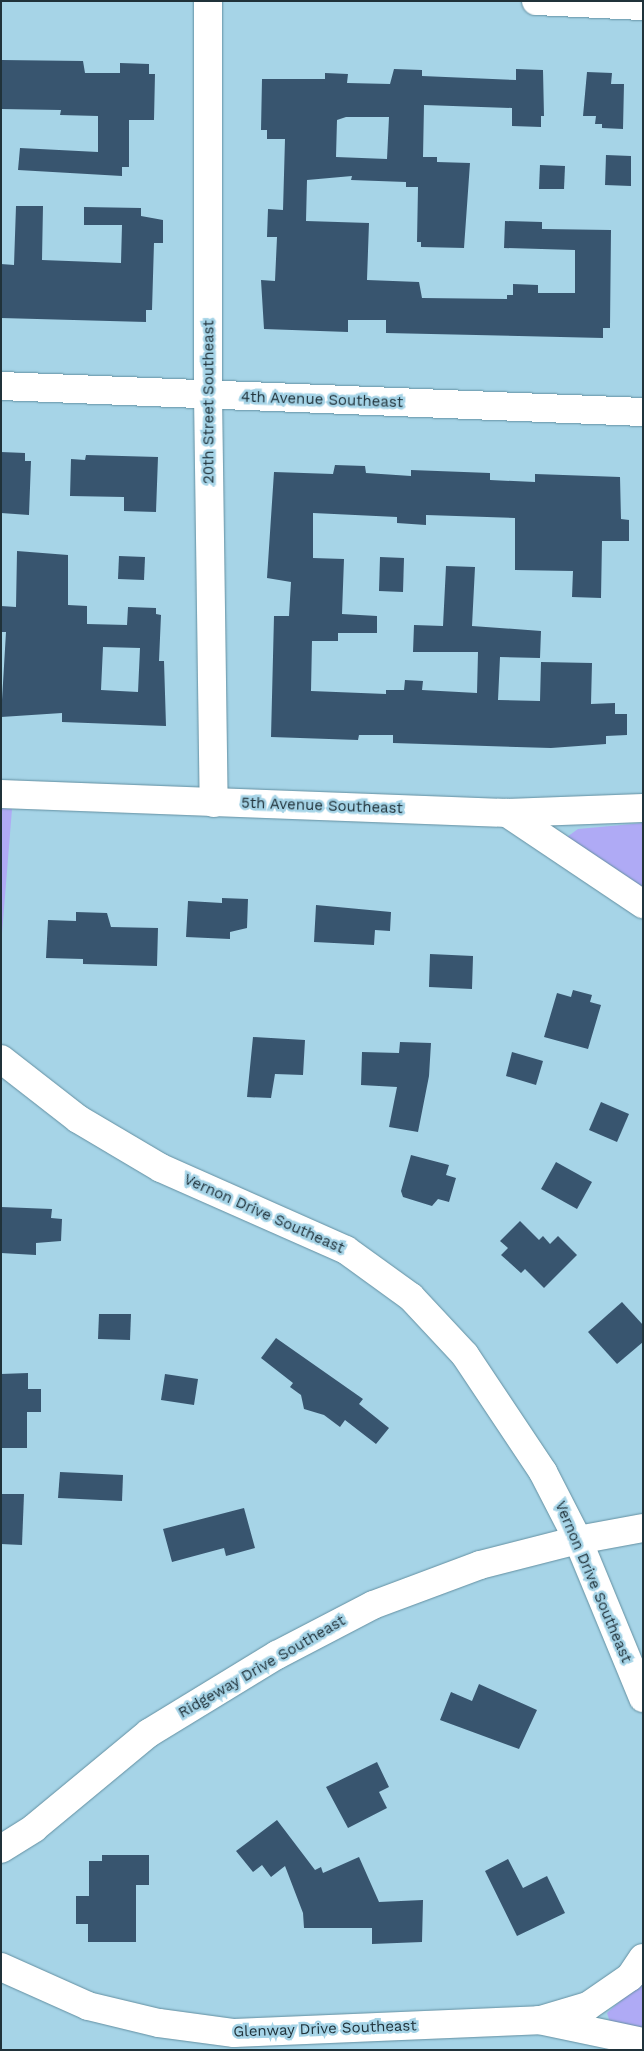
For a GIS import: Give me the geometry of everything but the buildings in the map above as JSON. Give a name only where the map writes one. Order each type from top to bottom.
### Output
[{"type":"street","name":"20th Street Southeast","points":[[208,1],[208,395],[214,802]]},
{"type":"street","points":[[536,1],[643,6]]},
{"type":"street","name":"4th Avenue Southeast","points":[[1,386],[643,412]]},
{"type":"street","name":"5th Avenue Southeast","points":[[1,794],[507,813],[643,808]]},
{"type":"street","points":[[507,813],[643,904]]},
{"type":"street","name":"Vernon Drive Southeast","points":[[1,1059],[78,1119],[161,1168],[346,1250],[411,1297],[465,1355],[504,1409],[544,1472],[578,1540],[643,1698]]},
{"type":"street","name":"Ridgeway Drive Southeast","points":[[1,1849],[34,1828],[149,1733],[277,1655],[373,1605],[480,1565],[578,1540],[643,1528]]},
{"type":"street","name":"Glenway Drive Southeast","points":[[1,1967],[88,2006],[234,2041],[539,2020],[588,2006],[630,1977],[643,1958]]},
{"type":"street","name":"Glenway Drive Southeast","points":[[539,2020],[612,2044],[643,2042]]},
{"type":"shaded area","points":[[1,808],[12,809],[1,946]]},
{"type":"shaded area","points":[[643,823],[643,891],[567,837],[578,829]]},
{"type":"shaded area","points":[[643,1981],[643,2028],[610,2022],[607,2013]]}]
